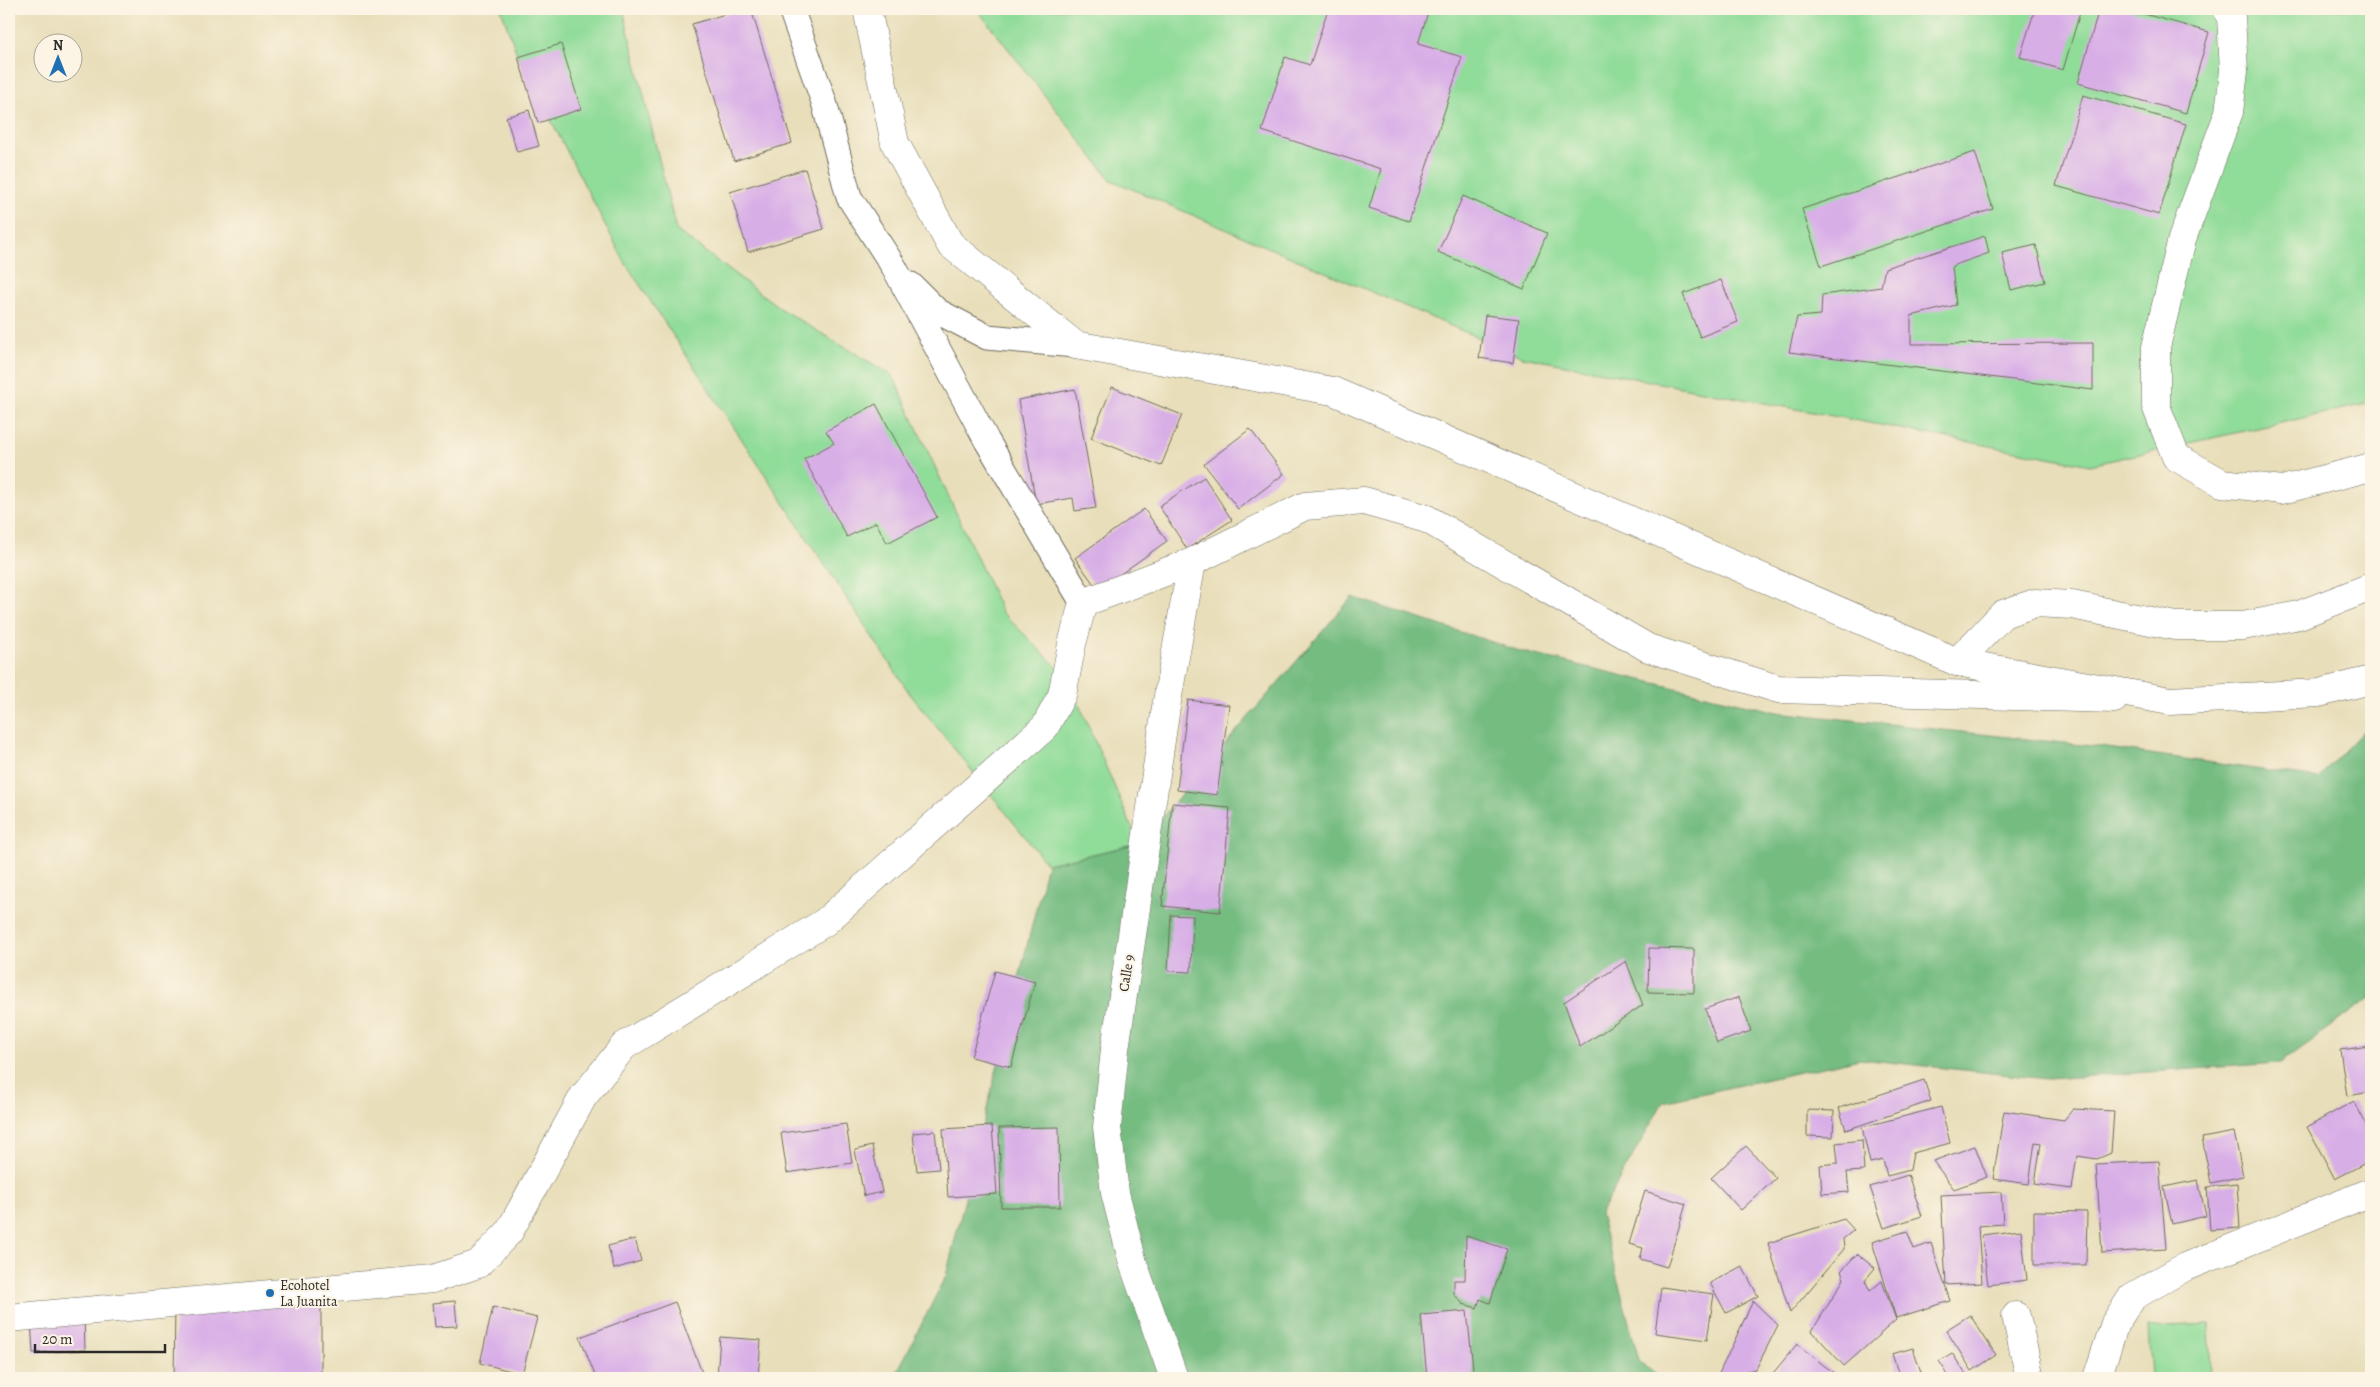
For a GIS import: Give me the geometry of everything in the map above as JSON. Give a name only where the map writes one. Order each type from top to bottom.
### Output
[{"type":"street","points":[[867,9],[895,143],[950,244],[1075,345],[1333,391],[1956,662],[2170,701]]},
{"type":"street","points":[[2227,9],[2231,17],[2234,71],[2230,112],[2182,239],[2156,347],[2156,406],[2176,457],[2222,483],[2282,490],[2371,466]]},
{"type":"street","points":[[9,1318],[433,1279],[478,1264],[509,1232],[583,1097],[624,1046],[825,922],[1045,727],[1062,695],[1072,644],[1083,603],[1192,562],[1305,506],[1364,501],[1427,519],[1648,648],[1778,689],[2170,701],[2319,693],[2371,680]]},
{"type":"street","name":"Calle 9","points":[[1174,1378],[1133,1263],[1115,1193],[1107,1127],[1114,1049],[1166,707],[1192,562]]},
{"type":"street","points":[[1956,662],[2003,614],[2035,603],[2072,605],[2175,626],[2243,626],[2299,616],[2371,587]]},
{"type":"street","points":[[2097,1378],[2115,1323],[2132,1297],[2185,1267],[2371,1192]]},
{"type":"street","points":[[2016,1316],[2030,1378]]},
{"type":"lane","points":[[790,9],[824,102],[849,197],[894,268],[987,441],[1083,603]]},
{"type":"lane","points":[[894,268],[937,312],[987,338],[1075,345]]},
{"type":"green space","points":[[501,9],[623,9],[676,230],[784,311],[893,376],[1002,612],[1068,678],[1139,844],[1047,864],[910,694],[624,261],[518,57]]},
{"type":"green space","points":[[977,9],[2371,9],[2371,403],[2090,465],[1523,357],[1111,180]]},
{"type":"green space","points":[[1352,597],[1523,652],[1777,712],[2101,747],[2318,778],[2371,723],[2371,997],[2280,1063],[2047,1079],[1860,1059],[1663,1102],[1600,1214],[1639,1360],[1659,1378],[894,1378],[946,1276],[1047,864],[1139,844]]},
{"type":"green space","points":[[2209,1324],[2211,1378],[2151,1378],[2148,1327]]},
{"type":"building","points":[[742,9],[751,9],[792,143],[734,161],[692,24]]},
{"type":"building","points":[[1328,9],[1429,9],[1418,44],[1462,57],[1409,221],[1369,208],[1381,169],[1262,131],[1285,57],[1310,65]]},
{"type":"building","points":[[2035,9],[2081,9],[2063,70],[2020,57]]},
{"type":"building","points":[[2099,9],[2126,9],[2209,32],[2186,113],[2078,83]]},
{"type":"building","points":[[561,44],[581,109],[538,123],[518,57]]},
{"type":"building","points":[[2083,95],[2186,124],[2159,215],[2056,186]]},
{"type":"building","points":[[529,110],[539,146],[517,152],[506,117]]},
{"type":"building","points":[[1975,152],[1993,209],[1821,266],[1802,209]]},
{"type":"building","points":[[805,169],[824,229],[748,252],[730,192]]},
{"type":"building","points":[[1463,196],[1547,233],[1524,289],[1438,252]]},
{"type":"building","points":[[1985,236],[1989,253],[1952,266],[1956,305],[1911,316],[1911,344],[2093,343],[2093,390],[1789,352],[1797,317],[1821,315],[1822,295],[1881,287],[1885,268]]},
{"type":"building","points":[[2036,245],[2045,282],[2011,290],[2002,253]]},
{"type":"building","points":[[1721,280],[1738,322],[1700,337],[1683,294]]},
{"type":"building","points":[[1485,315],[1519,319],[1513,363],[1479,358]]},
{"type":"building","points":[[1112,387],[1182,415],[1161,466],[1091,438]]},
{"type":"building","points":[[1075,389],[1096,508],[1075,511],[1073,498],[1036,504],[1018,400]]},
{"type":"building","points":[[876,404],[937,517],[887,543],[876,522],[847,537],[804,459],[834,443],[826,431]]},
{"type":"building","points":[[1250,429],[1284,474],[1238,509],[1204,464]]},
{"type":"building","points":[[1204,477],[1232,520],[1187,549],[1159,506]]},
{"type":"building","points":[[1144,509],[1167,541],[1098,590],[1075,558]]},
{"type":"building","points":[[1188,700],[1229,705],[1217,795],[1177,790]]},
{"type":"building","points":[[1172,803],[1230,808],[1220,912],[1162,906]]},
{"type":"building","points":[[1171,915],[1193,916],[1191,972],[1168,971]]},
{"type":"building","points":[[1649,948],[1694,949],[1694,993],[1648,992]]},
{"type":"building","points":[[1626,961],[1643,1005],[1580,1047],[1564,1002]]},
{"type":"building","points":[[995,971],[1035,982],[1011,1067],[971,1057]]},
{"type":"building","points":[[1739,997],[1751,1031],[1717,1043],[1705,1009]]},
{"type":"building","points":[[2371,1046],[2371,1092],[2347,1096],[2340,1050]]},
{"type":"building","points":[[1924,1080],[1931,1101],[1846,1130],[1839,1108]]},
{"type":"building","points":[[2354,1101],[2371,1134],[2371,1160],[2335,1179],[2307,1127]]},
{"type":"building","points":[[1941,1107],[1950,1143],[1913,1153],[1910,1170],[1887,1176],[1883,1160],[1870,1163],[1862,1127]]},
{"type":"building","points":[[2073,1109],[2114,1111],[2111,1153],[2097,1159],[2077,1156],[2072,1189],[2035,1184],[2041,1143],[2035,1142],[2029,1184],[1993,1179],[2004,1111],[2064,1120]]},
{"type":"building","points":[[1807,1110],[1834,1111],[1833,1137],[1807,1136]]},
{"type":"building","points":[[846,1124],[852,1163],[787,1173],[781,1133]]},
{"type":"building","points":[[992,1126],[997,1194],[948,1197],[943,1129]]},
{"type":"building","points":[[1059,1127],[1060,1207],[1001,1207],[999,1128]]},
{"type":"building","points":[[935,1131],[939,1169],[917,1171],[913,1133]]},
{"type":"building","points":[[2234,1132],[2243,1176],[2211,1183],[2202,1138]]},
{"type":"building","points":[[1862,1140],[1864,1171],[1847,1172],[1849,1192],[1822,1194],[1820,1165],[1838,1163],[1836,1143]]},
{"type":"building","points":[[872,1146],[882,1192],[864,1196],[855,1150]]},
{"type":"building","points":[[1746,1146],[1776,1178],[1741,1210],[1711,1178]]},
{"type":"building","points":[[1975,1146],[1987,1177],[1954,1189],[1933,1161]]},
{"type":"building","points":[[2159,1161],[2166,1249],[2102,1253],[2096,1164]]},
{"type":"building","points":[[1908,1175],[1922,1216],[1884,1228],[1870,1187]]},
{"type":"building","points":[[2198,1180],[2206,1216],[2172,1224],[2164,1187]]},
{"type":"building","points":[[2237,1184],[2240,1228],[2210,1230],[2207,1187]]},
{"type":"building","points":[[1645,1191],[1686,1204],[1667,1267],[1640,1259],[1643,1248],[1629,1244]]},
{"type":"building","points":[[2001,1192],[2003,1224],[1978,1226],[1982,1283],[1946,1285],[1941,1195]]},
{"type":"building","points":[[2034,1211],[2087,1212],[2086,1265],[2034,1265]]},
{"type":"building","points":[[1844,1219],[1854,1230],[1843,1239],[1844,1249],[1790,1313],[1768,1243]]},
{"type":"building","points":[[2021,1230],[2027,1280],[1988,1285],[1982,1235]]},
{"type":"building","points":[[1907,1231],[1914,1249],[1931,1243],[1950,1301],[1896,1318],[1872,1242]]},
{"type":"building","points":[[1466,1236],[1507,1249],[1490,1303],[1480,1299],[1477,1308],[1463,1304],[1454,1294],[1454,1280],[1465,1280]]},
{"type":"building","points":[[635,1239],[641,1261],[614,1269],[608,1246]]},
{"type":"building","points":[[1857,1254],[1875,1268],[1865,1280],[1870,1291],[1882,1281],[1896,1320],[1844,1366],[1812,1331],[1844,1279],[1841,1271]]},
{"type":"building","points":[[1742,1266],[1758,1296],[1726,1313],[1710,1283]]},
{"type":"building","points":[[1661,1287],[1714,1294],[1707,1340],[1655,1333]]},
{"type":"building","points":[[455,1301],[457,1326],[435,1327],[433,1303]]},
{"type":"building","points":[[1753,1301],[1778,1325],[1756,1369],[1717,1378]]},
{"type":"building","points":[[675,1302],[704,1378],[596,1378],[580,1337]]},
{"type":"building","points":[[175,1306],[321,1306],[321,1378],[174,1378]]},
{"type":"building","points":[[493,1307],[537,1318],[522,1374],[480,1363]]},
{"type":"building","points":[[1467,1311],[1474,1378],[1427,1378],[1421,1315]]},
{"type":"building","points":[[1970,1315],[1996,1355],[1972,1371],[1946,1330]]},
{"type":"building","points":[[84,1317],[85,1350],[33,1353],[31,1320]]},
{"type":"building","points":[[720,1337],[761,1340],[758,1378],[717,1378]]},
{"type":"building","points":[[1797,1344],[1840,1378],[1769,1378]]},
{"type":"building","points":[[1913,1348],[1923,1378],[1900,1378],[1892,1354]]},
{"type":"building","points":[[1952,1353],[1968,1378],[1950,1378],[1939,1361]]},
{"type":"place","name":"Ecohotel La Juanita","points":[[270,1293]]}]
